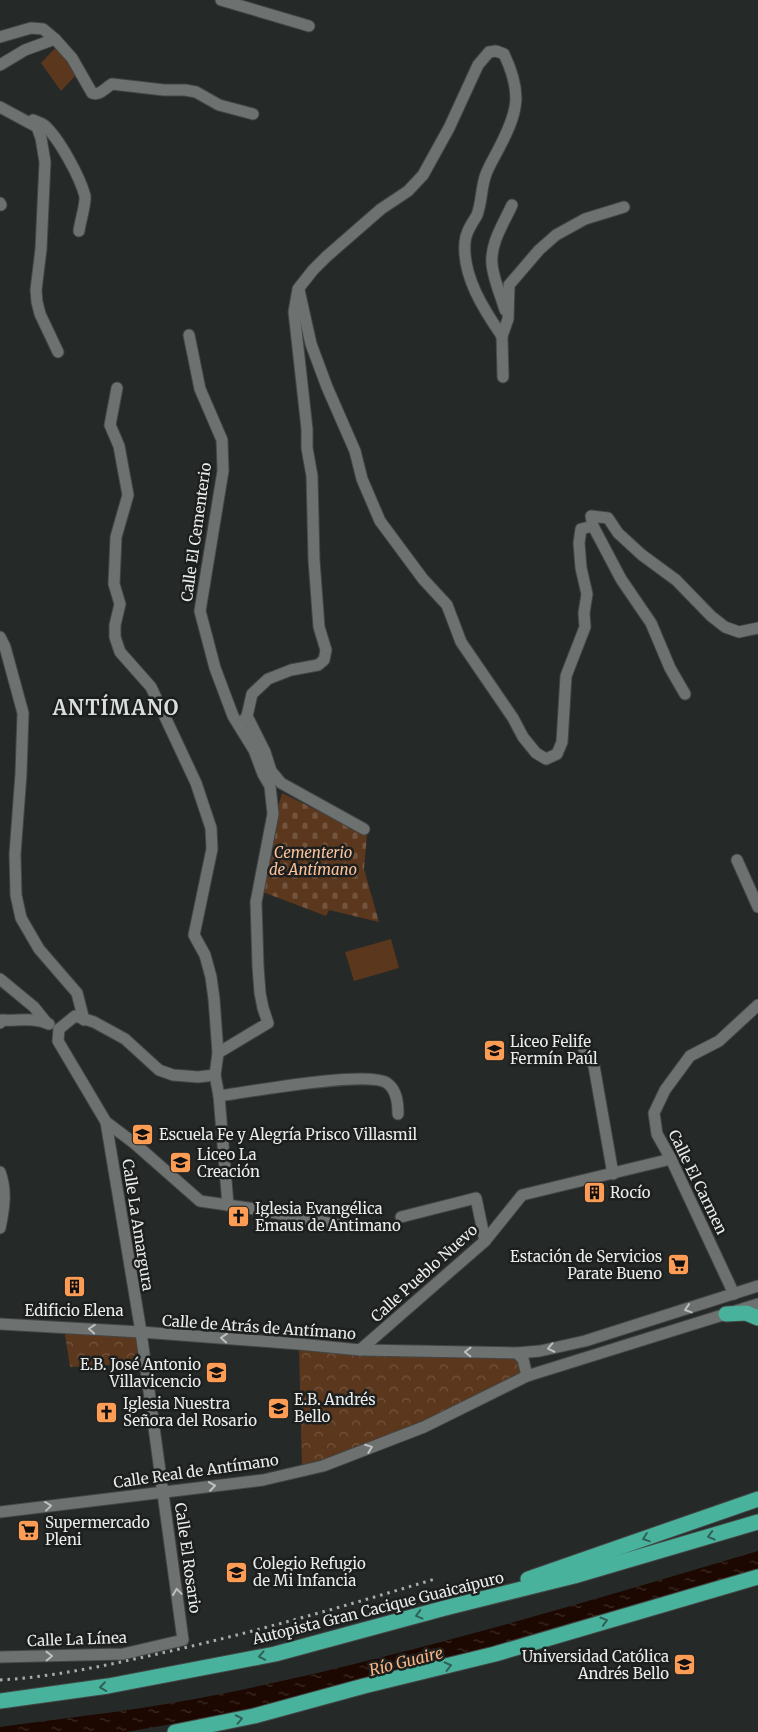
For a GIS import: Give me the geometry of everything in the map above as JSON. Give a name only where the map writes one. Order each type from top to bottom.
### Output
[{"type":"highway","points":[[726,1314],[746,1313],[758,1318]]},
{"type":"highway","points":[[444,1608],[758,1499]]},
{"type":"highway","name":"Autopista Gran Cacique Guaicaipuro","points":[[0,1701],[108,1686],[275,1654],[444,1608],[574,1576],[758,1522]]},
{"type":"highway","points":[[174,1732],[254,1716],[364,1686],[495,1654],[758,1577]]},
{"type":"street","points":[[221,0],[309,26]]},
{"type":"street","points":[[0,37],[31,28],[43,29],[72,58],[92,93],[95,94],[99,94],[112,84],[164,90],[185,90],[196,92],[219,105],[254,114]]},
{"type":"street","points":[[0,65],[25,50],[55,39]]},
{"type":"street","points":[[364,829],[281,784],[271,771],[265,752],[244,721],[252,694],[268,679],[291,670],[318,665],[324,660],[326,650],[319,627],[314,560],[312,476],[307,448],[307,428],[294,312],[298,289],[326,256],[381,209],[408,191],[423,176],[449,128],[478,65],[489,52],[496,51],[504,54],[513,79],[517,99],[516,111],[486,175],[477,214],[468,229],[465,243],[467,263],[478,299],[502,336]]},
{"type":"street","points":[[0,108],[37,127],[41,138],[45,162],[41,249],[36,290],[40,314],[58,352]]},
{"type":"street","points":[[24,119],[31,119],[43,124],[65,152],[75,171],[85,198],[79,231]]},
{"type":"street","points":[[508,319],[492,265],[492,253],[498,233],[512,204]]},
{"type":"street","points":[[503,377],[502,336],[508,319],[509,285],[539,250],[556,236],[585,219],[624,207]]},
{"type":"street","points":[[298,289],[311,344],[327,387],[355,451],[362,479],[380,521],[423,579],[447,605],[461,642],[513,718],[523,737],[536,753],[546,759],[557,754],[562,742],[566,676],[585,627],[584,613],[587,594],[581,568],[579,543],[581,529],[593,526]]},
{"type":"street","name":"Calle El Cementerio","points":[[189,335],[200,389],[222,440],[223,471],[200,611],[215,668],[233,716],[244,721],[263,774],[270,786],[272,803],[272,814],[256,902],[260,993],[262,1008],[268,1023],[218,1053]]},
{"type":"street","points":[[116,388],[110,425],[119,446],[128,495],[116,544],[114,584],[120,604],[115,625],[116,637],[120,652],[151,687],[196,783],[211,828],[212,849],[194,936],[205,956],[211,977],[218,1053],[215,1074],[219,1096],[228,1205]]},
{"type":"street","points":[[685,694],[670,668],[651,623],[621,579],[593,526],[591,516],[608,518],[618,533],[642,555],[676,580],[711,616],[725,627],[739,632],[758,628]]},
{"type":"street","points":[[0,637],[5,646],[22,714],[21,774],[15,854],[17,903],[21,918],[39,949],[77,993],[84,1020]]},
{"type":"street","points":[[737,860],[758,907]]},
{"type":"street","points":[[0,979],[40,1013],[46,1022]]},
{"type":"street","name":"Calle El Carmen","points":[[734,1294],[671,1159],[657,1134],[654,1113],[665,1090],[690,1056],[719,1041],[758,1006]]},
{"type":"street","points":[[1,1020],[18,1021],[33,1019],[59,1028],[75,1016],[94,1022],[125,1039],[159,1070],[198,1077],[215,1074]]},
{"type":"street","name":"Calle La Amargura","points":[[59,1028],[58,1041],[106,1122],[141,1332]]},
{"type":"street","points":[[583,1047],[594,1066],[613,1174]]},
{"type":"street","points":[[219,1096],[345,1078],[381,1080],[388,1084],[393,1091],[398,1102],[398,1114]]},
{"type":"street","name":"Calle La Amargura","points":[[106,1122],[134,1143],[200,1201],[349,1227]]},
{"type":"street","name":"Calle Pueblo Nuevo","points":[[360,1350],[485,1241],[522,1195],[671,1159]]},
{"type":"street","points":[[0,1172],[5,1196],[0,1228]]},
{"type":"street","points":[[401,1217],[476,1198],[485,1241]]},
{"type":"street","name":"Calle de Atrás de Antímano","points":[[0,1324],[141,1332],[360,1350],[517,1353],[540,1351],[585,1341],[758,1286]]},
{"type":"street","name":"Calle Real de Antímano","points":[[0,1512],[263,1480],[323,1466],[424,1427],[527,1376],[758,1304]]},
{"type":"street","name":"Calle El Rosario","points":[[141,1332],[183,1640]]},
{"type":"street","points":[[585,1341],[584,1351],[591,1357]]},
{"type":"street","points":[[517,1353],[523,1359],[527,1376]]},
{"type":"street","name":"Calle La Línea","points":[[0,1657],[123,1654],[183,1640]]},
{"type":"green space","points":[[57,46],[77,74],[61,91],[41,63]]},
{"type":"green space","name":"Cementerio de Antímano","points":[[282,793],[367,835],[364,869],[379,922],[329,910],[326,916],[260,891],[268,844]]},
{"type":"green space","points":[[391,939],[399,968],[354,981],[345,952]]},
{"type":"green space","points":[[64,1328],[141,1332],[145,1363],[70,1367]]},
{"type":"green space","points":[[299,1348],[517,1353],[527,1376],[336,1460],[302,1470]]},
{"type":"water","name":"Río Guaire","points":[[758,1551],[758,1574],[351,1688],[224,1715],[126,1732],[0,1732],[0,1727],[166,1704],[221,1694],[356,1664],[558,1610]]},
{"type":"railway","points":[[0,1680],[77,1670],[189,1647],[295,1620],[435,1579]]},
{"type":"place","name":"Liceo Felife Fermín Paúl","points":[[494,1050]]},
{"type":"place","name":"Escuela Fe y Alegría Prisco Villasmil","points":[[143,1134]]},
{"type":"place","name":"Liceo La Creación","points":[[181,1163]]},
{"type":"place","name":"Rocío","points":[[594,1192]]},
{"type":"place","name":"Iglesia Evangélica Emaus de Antimano","points":[[239,1217]]},
{"type":"place","name":"Estación de Servicios Parate Bueno","points":[[678,1265]]},
{"type":"place","name":"Edificio Elena","points":[[74,1287]]},
{"type":"place","name":"E.B. José Antonio Villavicencio","points":[[217,1373]]},
{"type":"place","name":"E.B. Andrés Bello","points":[[278,1408]]},
{"type":"place","name":"Iglesia Nuestra Señora del Rosario","points":[[107,1412]]},
{"type":"place","name":"Supermercado Pleni","points":[[29,1531]]},
{"type":"place","name":"Colegio Refugio de Mi Infancia","points":[[237,1572]]},
{"type":"place","name":"Universidad Católica Andrés Bello","points":[[685,1665]]},
{"type":"district","name":"ANTÍMANO","points":[[116,707]]}]
